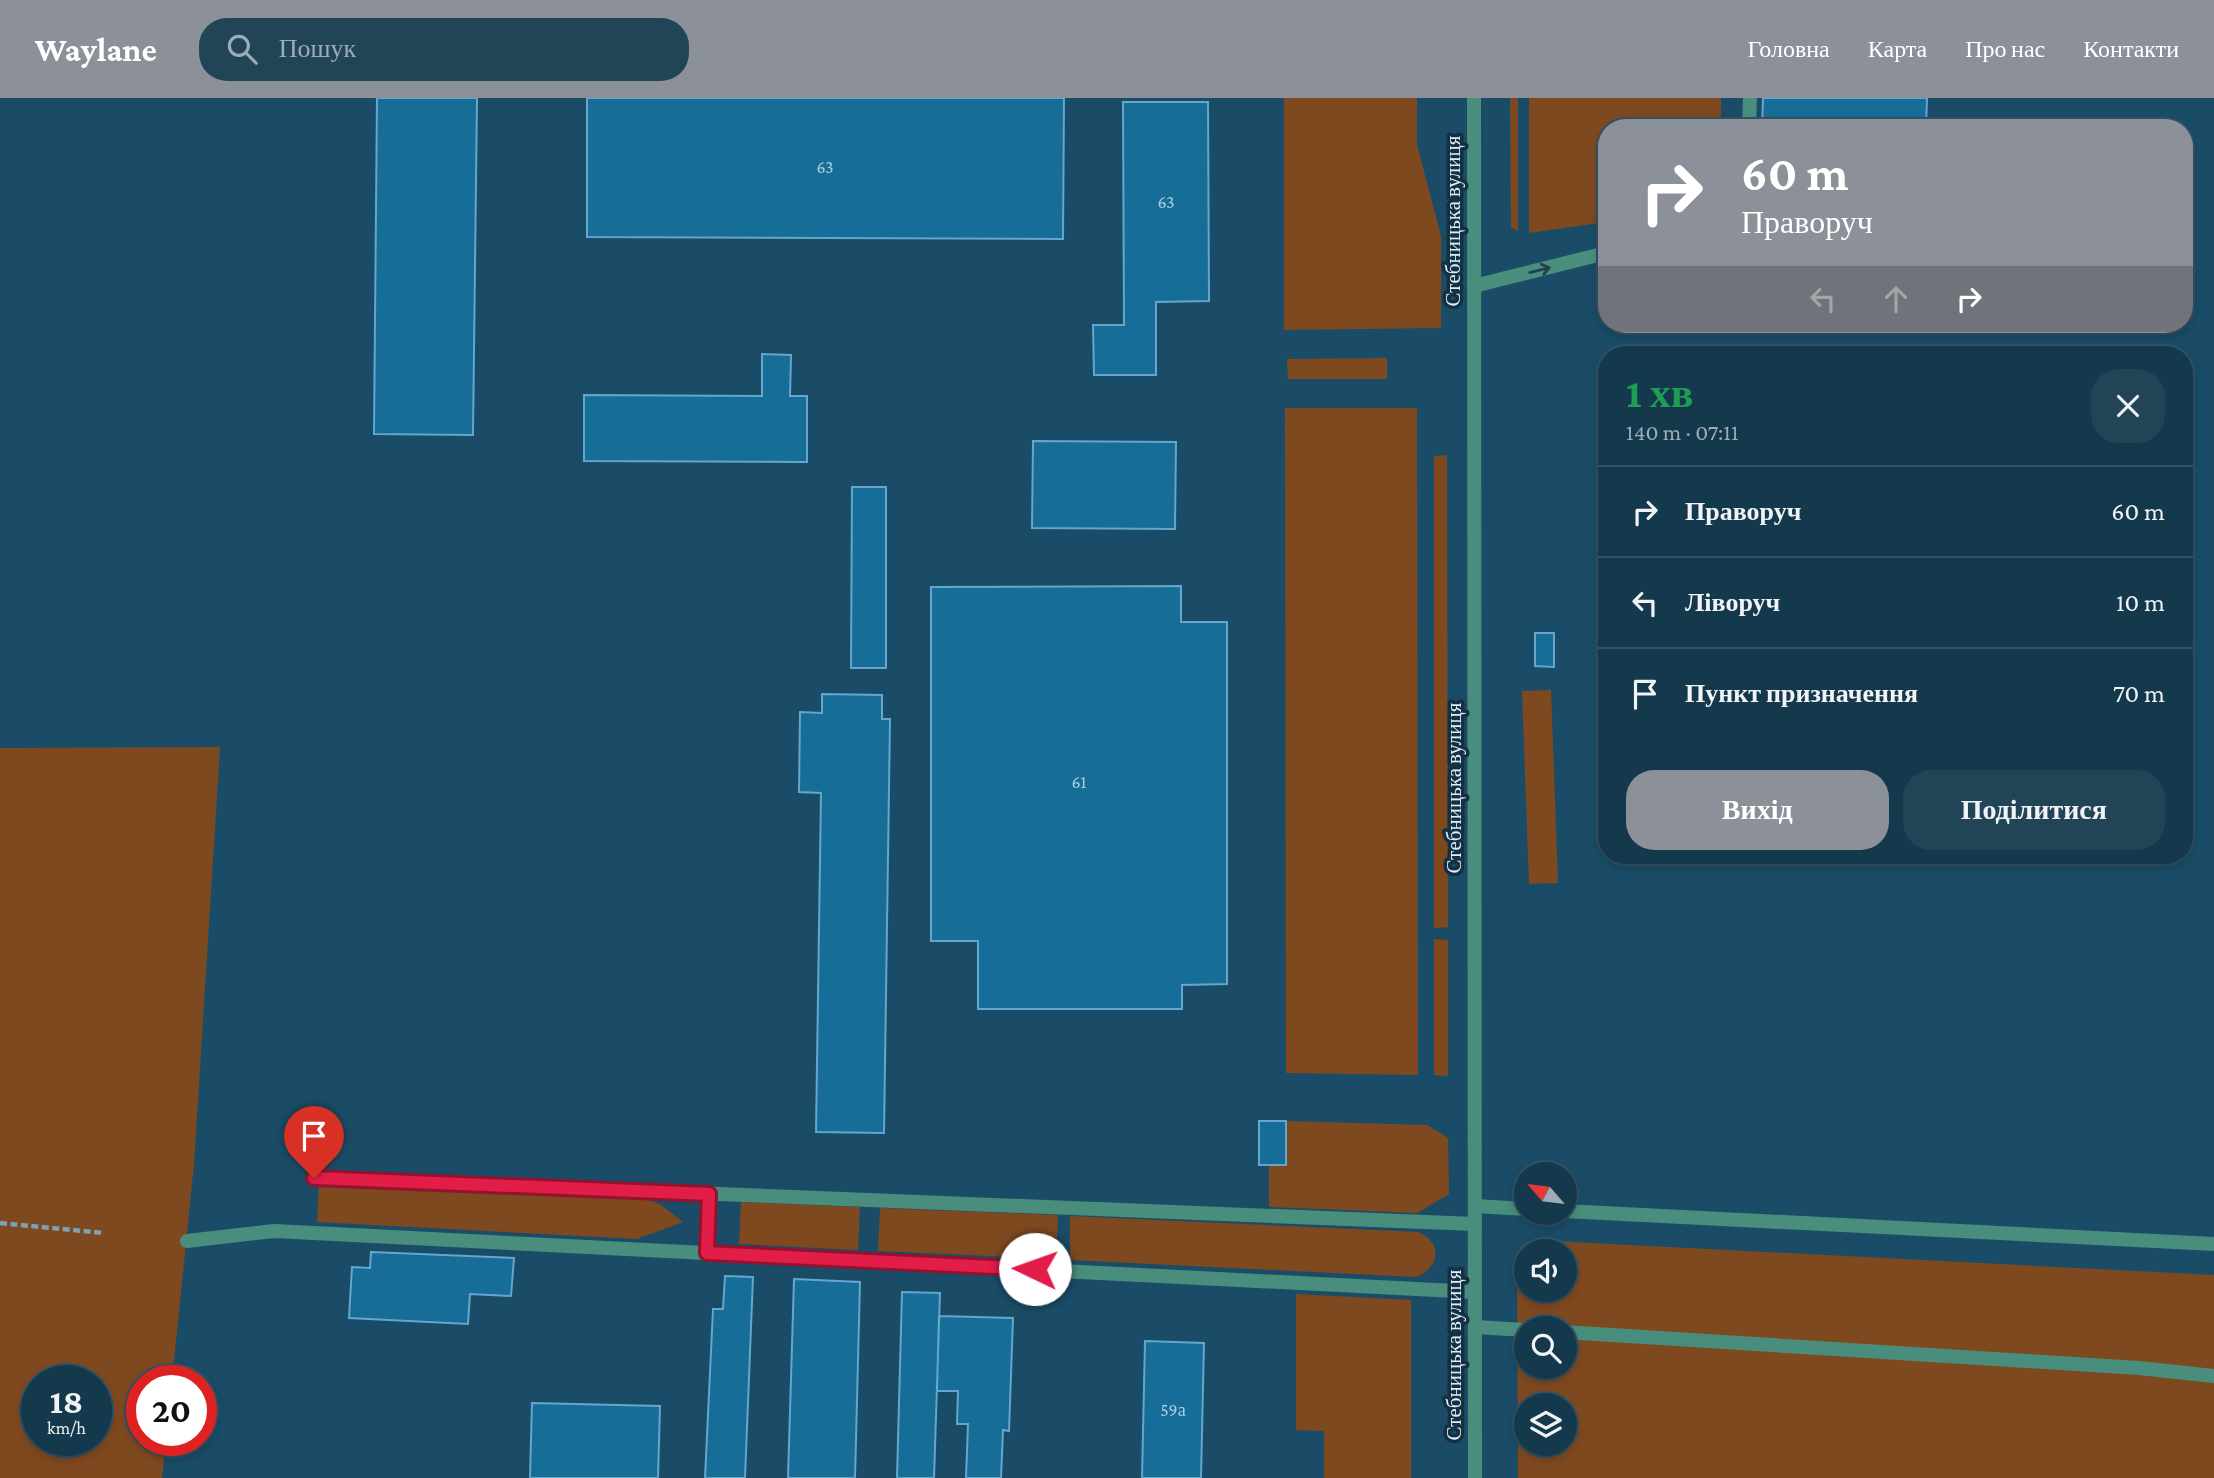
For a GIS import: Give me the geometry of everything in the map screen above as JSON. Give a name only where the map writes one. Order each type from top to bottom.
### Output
[{"type":"street","name":"Стебницька вулиця","points":[[1474,98],[1475,1478]]},
{"type":"street","points":[[1749,119],[1750,98]]},
{"type":"street","points":[[1474,286],[1598,255]]},
{"type":"street","points":[[314,1178],[1475,1224]]},
{"type":"street","points":[[707,1253],[709,1194]]},
{"type":"street","points":[[1475,1206],[1514,1208]]},
{"type":"street","points":[[1577,1211],[2214,1244]]},
{"type":"street","points":[[187,1241],[274,1231],[1475,1292]]},
{"type":"street","points":[[1475,1328],[1514,1330]]},
{"type":"street","points":[[1577,1333],[2139,1368],[2214,1376]]},
{"type":"path","points":[[0,1223],[104,1233]]},
{"type":"shaded area","points":[[1284,98],[1417,98],[1417,145],[1441,236],[1441,328],[1284,330]]},
{"type":"shaded area","points":[[1510,98],[1518,98],[1518,231],[1511,227]]},
{"type":"shaded area","points":[[1529,98],[1721,98],[1721,119],[1598,119],[1598,223],[1529,233]]},
{"type":"shaded area","points":[[1387,358],[1387,379],[1288,379],[1287,359]]},
{"type":"shaded area","points":[[1285,408],[1417,408],[1418,1075],[1286,1073]]},
{"type":"shaded area","points":[[1447,455],[1448,927],[1434,928],[1434,456]]},
{"type":"shaded area","points":[[1551,690],[1558,883],[1529,884],[1522,691]]},
{"type":"shaded area","points":[[220,747],[194,1164],[174,1365],[126,1365],[126,1456],[164,1456],[162,1478],[0,1478],[0,748]]},
{"type":"shaded area","points":[[1434,939],[1448,940],[1448,1076],[1434,1075]]},
{"type":"shaded area","points":[[1286,1121],[1427,1125],[1448,1138],[1449,1194],[1417,1213],[1269,1207],[1269,1165],[1286,1165]]},
{"type":"shaded area","points":[[319,1183],[642,1197],[661,1205],[683,1222],[637,1239],[317,1222]]},
{"type":"shaded area","points":[[741,1202],[860,1207],[858,1250],[739,1244]]},
{"type":"shaded area","points":[[880,1208],[1058,1215],[1056,1259],[878,1251]]},
{"type":"shaded area","points":[[1070,1216],[1418,1232],[1432,1242],[1435,1255],[1430,1268],[1416,1277],[1070,1260]]},
{"type":"shaded area","points":[[1577,1242],[2214,1275],[2214,1478],[1518,1478],[1518,1456],[1577,1456],[1577,1393],[1518,1393],[1518,1379],[1577,1379],[1577,1316],[1517,1316],[1517,1302],[1577,1302]]},
{"type":"shaded area","points":[[1296,1294],[1411,1300],[1411,1478],[1324,1478],[1324,1431],[1296,1430]]},
{"type":"building","points":[[377,98],[477,98],[473,435],[374,434]]},
{"type":"building","points":[[587,98],[1064,98],[1063,239],[587,237]]},
{"type":"building","points":[[1763,98],[1927,98],[1926,119],[1762,119]]},
{"type":"building","points":[[1123,102],[1208,102],[1209,301],[1156,302],[1156,375],[1094,375],[1093,325],[1124,325]]},
{"type":"building","points":[[762,354],[791,355],[790,396],[807,396],[807,462],[584,461],[584,395],[762,396]]},
{"type":"building","points":[[1033,441],[1176,442],[1175,529],[1032,528]]},
{"type":"building","points":[[852,487],[886,487],[886,668],[851,668]]},
{"type":"building","points":[[1181,586],[1181,622],[1227,622],[1227,984],[1182,985],[1182,1009],[978,1009],[978,941],[931,941],[931,587]]},
{"type":"building","points":[[1535,633],[1554,633],[1554,667],[1535,666]]},
{"type":"building","points":[[822,694],[882,695],[882,719],[890,719],[884,1133],[816,1132],[821,793],[799,792],[800,712],[822,713]]},
{"type":"building","points":[[1259,1121],[1286,1121],[1286,1165],[1259,1165]]},
{"type":"building","points":[[371,1252],[514,1258],[511,1296],[470,1294],[468,1324],[349,1318],[352,1267],[370,1268]]},
{"type":"building","points":[[725,1276],[753,1277],[745,1478],[705,1478],[713,1309],[723,1309]]},
{"type":"building","points":[[794,1279],[860,1282],[855,1478],[788,1478]]},
{"type":"building","points":[[902,1292],[940,1293],[934,1478],[897,1478]]},
{"type":"building","points":[[939,1316],[1013,1318],[1009,1431],[1003,1430],[1001,1478],[966,1478],[968,1424],[957,1424],[958,1391],[937,1391]]},
{"type":"building","points":[[1145,1341],[1204,1343],[1201,1478],[1142,1478]]},
{"type":"building","points":[[532,1403],[660,1406],[658,1478],[530,1478]]},
{"type":"route","points":[[314,1178],[709,1194],[707,1253],[1035,1269]]}]
